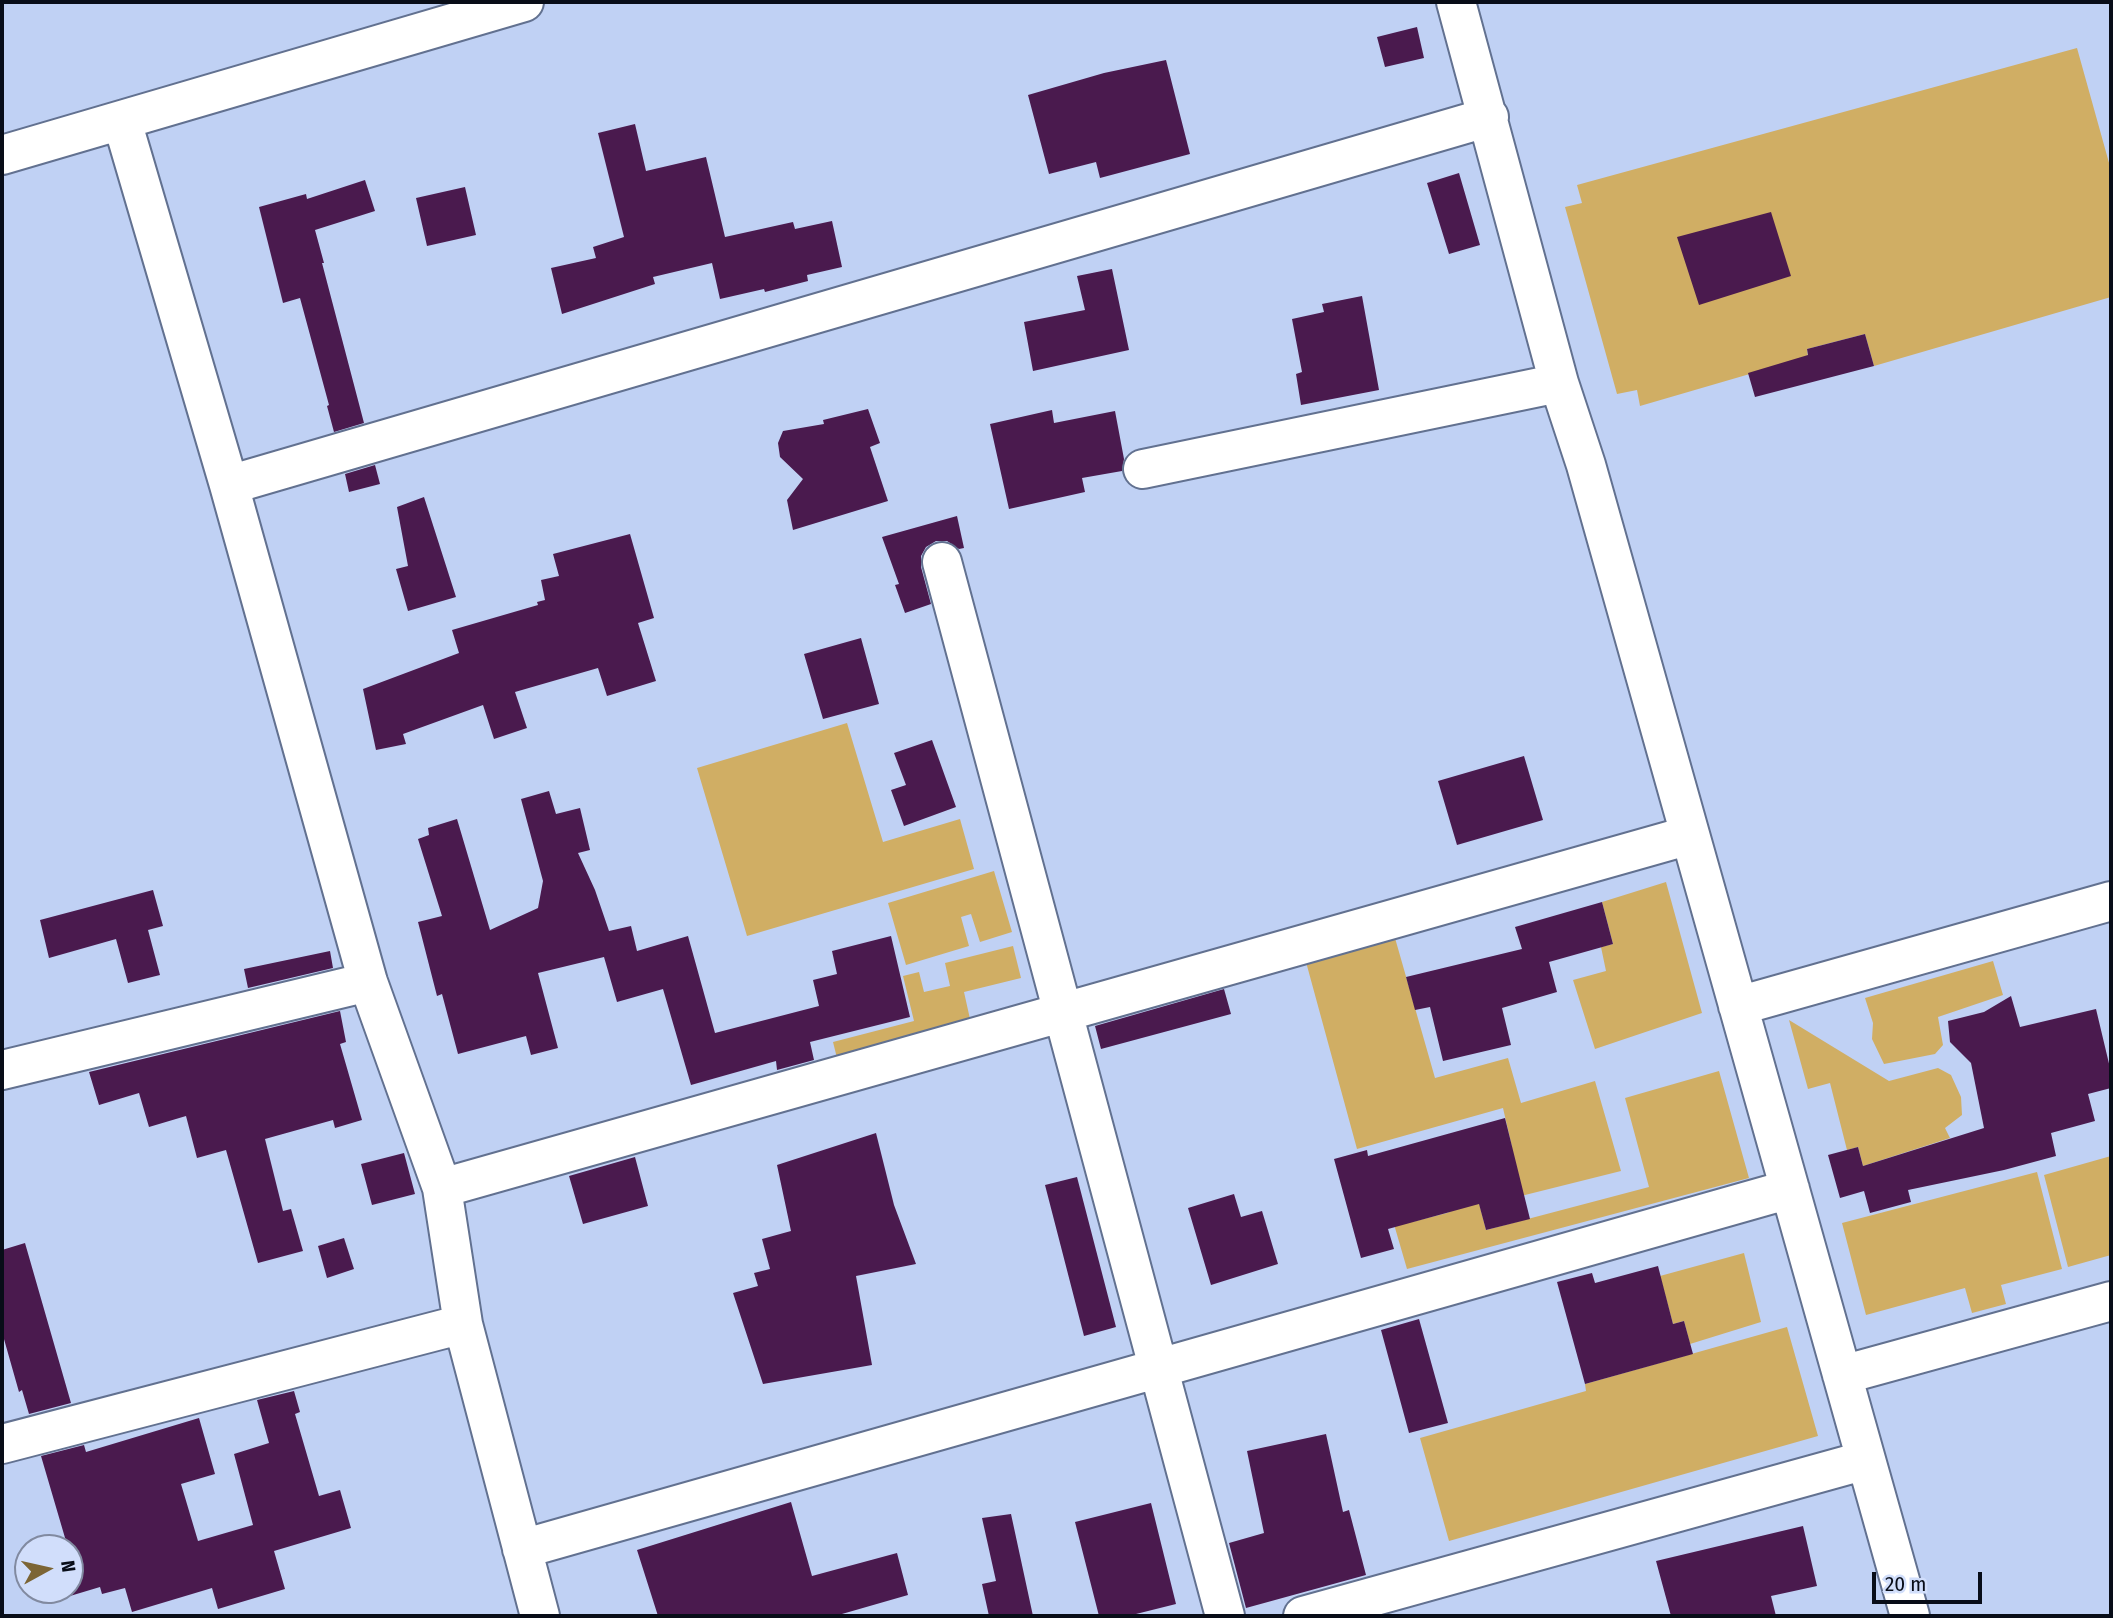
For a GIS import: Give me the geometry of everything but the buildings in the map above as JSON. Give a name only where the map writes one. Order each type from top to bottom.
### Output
[{"type":"street","points":[[2,155],[524,2]]},
{"type":"street","points":[[1456,2],[1559,383],[1586,465],[1910,1616]]},
{"type":"street","points":[[229,485],[1489,117]]},
{"type":"street","points":[[122,121],[229,485],[368,982],[442,1188],[463,1324],[540,1616]]},
{"type":"street","points":[[1143,469],[1559,383]]},
{"type":"street","points":[[942,562],[1225,1616]]},
{"type":"street","points":[[442,1188],[1690,835]]},
{"type":"street","points":[[1738,1006],[2111,901]]},
{"type":"street","points":[[2,1070],[368,982]]},
{"type":"street","points":[[522,1549],[1790,1189]]},
{"type":"street","points":[[1842,1375],[2111,1301]]},
{"type":"street","points":[[2,1444],[463,1324]]},
{"type":"street","points":[[1303,1616],[1866,1460]]},
{"type":"shaded area","points":[[2077,48],[2111,170],[2111,297],[1874,366],[1865,334],[1807,349],[1808,357],[1640,406],[1637,390],[1617,394],[1565,207],[1582,203],[1577,185]]},
{"type":"shaded area","points":[[847,723],[883,842],[960,819],[974,869],[747,936],[697,768]]},
{"type":"shaded area","points":[[994,871],[1012,932],[980,942],[971,914],[961,917],[969,946],[906,965],[888,903]]},
{"type":"shaded area","points":[[1666,882],[1702,1013],[1595,1049],[1573,980],[1606,971],[1601,947],[1613,944],[1602,902]]},
{"type":"shaded area","points":[[1395,938],[1435,1078],[1508,1058],[1521,1103],[1595,1081],[1621,1171],[1509,1199],[1497,1151],[1512,1147],[1503,1108],[1357,1149],[1306,962]]},
{"type":"shaded area","points":[[1013,946],[1021,978],[964,992],[972,1028],[838,1062],[833,1042],[914,1021],[903,976],[919,972],[924,992],[950,986],[945,963]]},
{"type":"shaded area","points":[[1993,961],[2003,995],[1938,1017],[1943,1045],[1935,1054],[1884,1064],[1872,1039],[1873,1023],[1865,998]]},
{"type":"shaded area","points":[[1789,1020],[1889,1081],[1938,1068],[1951,1075],[1961,1097],[1962,1115],[1945,1128],[1950,1138],[1863,1166],[1858,1147],[1847,1150],[1830,1083],[1808,1089]]},
{"type":"shaded area","points":[[1719,1071],[1749,1178],[1407,1269],[1382,1183],[1412,1222],[1447,1213],[1478,1199],[1486,1230],[1649,1187],[1625,1098]]},
{"type":"shaded area","points":[[2111,1156],[2111,1255],[2068,1267],[2044,1175]]},
{"type":"shaded area","points":[[2037,1172],[2062,1269],[2001,1285],[2006,1304],[1972,1313],[1965,1288],[1866,1315],[1842,1223]]},
{"type":"shaded area","points":[[1744,1253],[1761,1322],[1690,1344],[1684,1321],[1673,1324],[1660,1276]]},
{"type":"shaded area","points":[[1787,1327],[1818,1436],[1449,1541],[1420,1438],[1586,1391],[1585,1384]]}]
